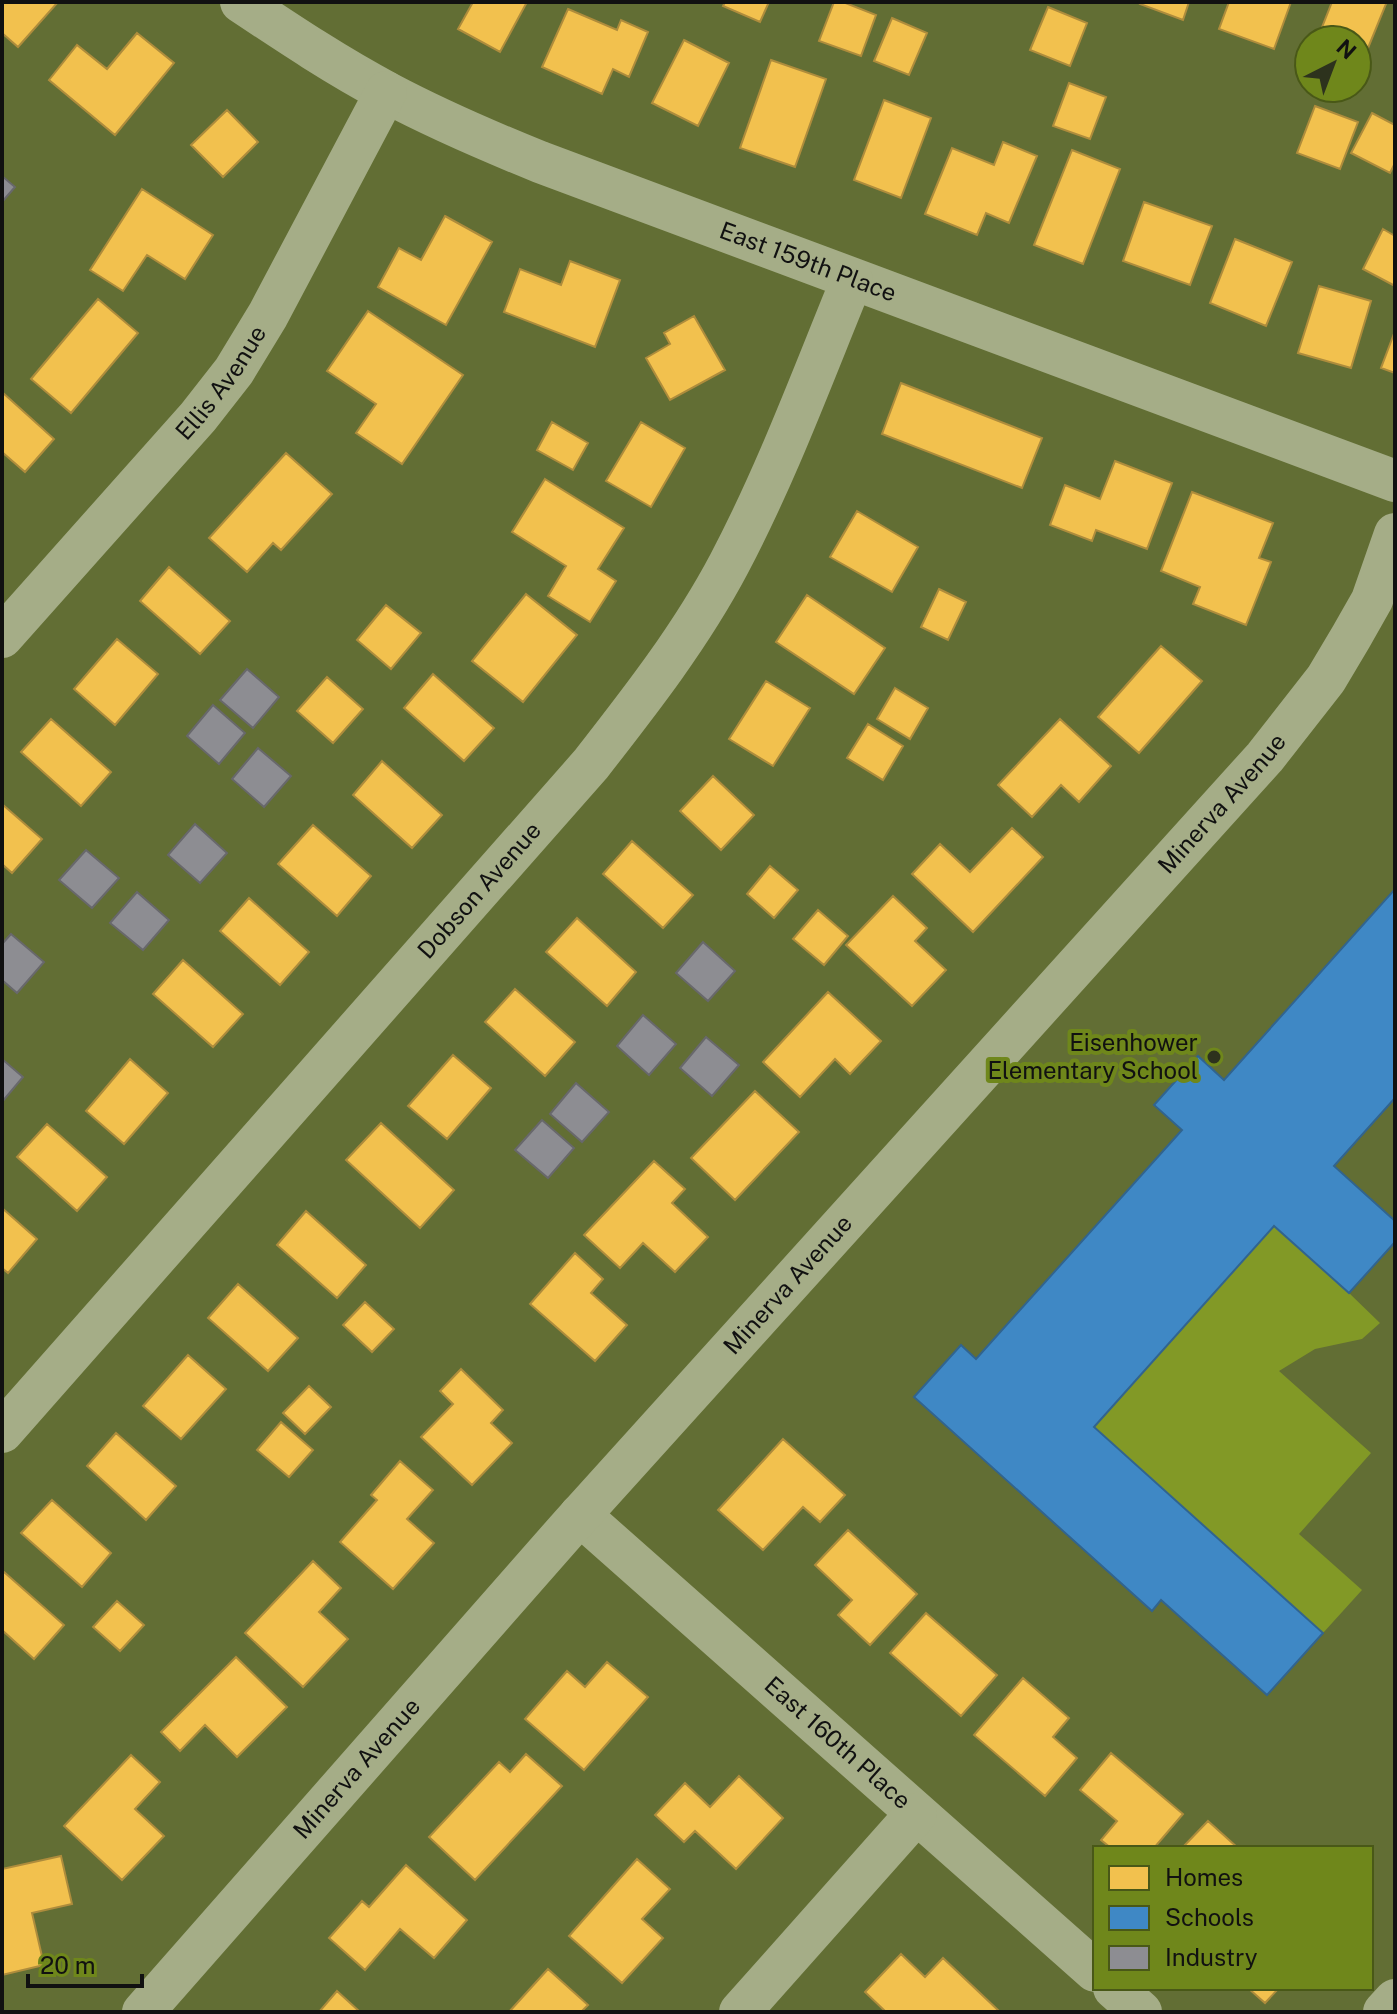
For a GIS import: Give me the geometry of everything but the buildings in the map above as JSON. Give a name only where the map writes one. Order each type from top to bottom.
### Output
[{"type":"street","name":"East 159th Place","points":[[241,2],[289,35],[386,92],[458,129],[852,280],[1395,481]]},
{"type":"street","name":"Ellis Avenue","points":[[2,637],[198,417],[234,371],[268,315],[386,92]]},
{"type":"street","name":"Dobson Avenue","points":[[2,1432],[580,776],[645,695],[691,628],[759,504],[852,280]]},
{"type":"street","name":"Minerva Avenue","points":[[143,2012],[580,1515],[1265,757],[1326,679],[1351,637],[1372,600],[1395,534]]},
{"type":"street","name":"East 160th Place","points":[[580,1515],[1093,1969]]},
{"type":"street","points":[[740,2012],[916,1814]]},
{"type":"street","points":[[1116,1990],[1141,2012]]},
{"type":"street","points":[[1384,2012],[1395,2000]]},
{"type":"green space","points":[[1274,1226],[1380,1323],[1362,1339],[1315,1349],[1279,1371],[1371,1453],[1299,1534],[1362,1590],[1323,1633],[1094,1427]]},
{"type":"place","name":"Eisenhower Elementary School","points":[[1214,1057]]}]
